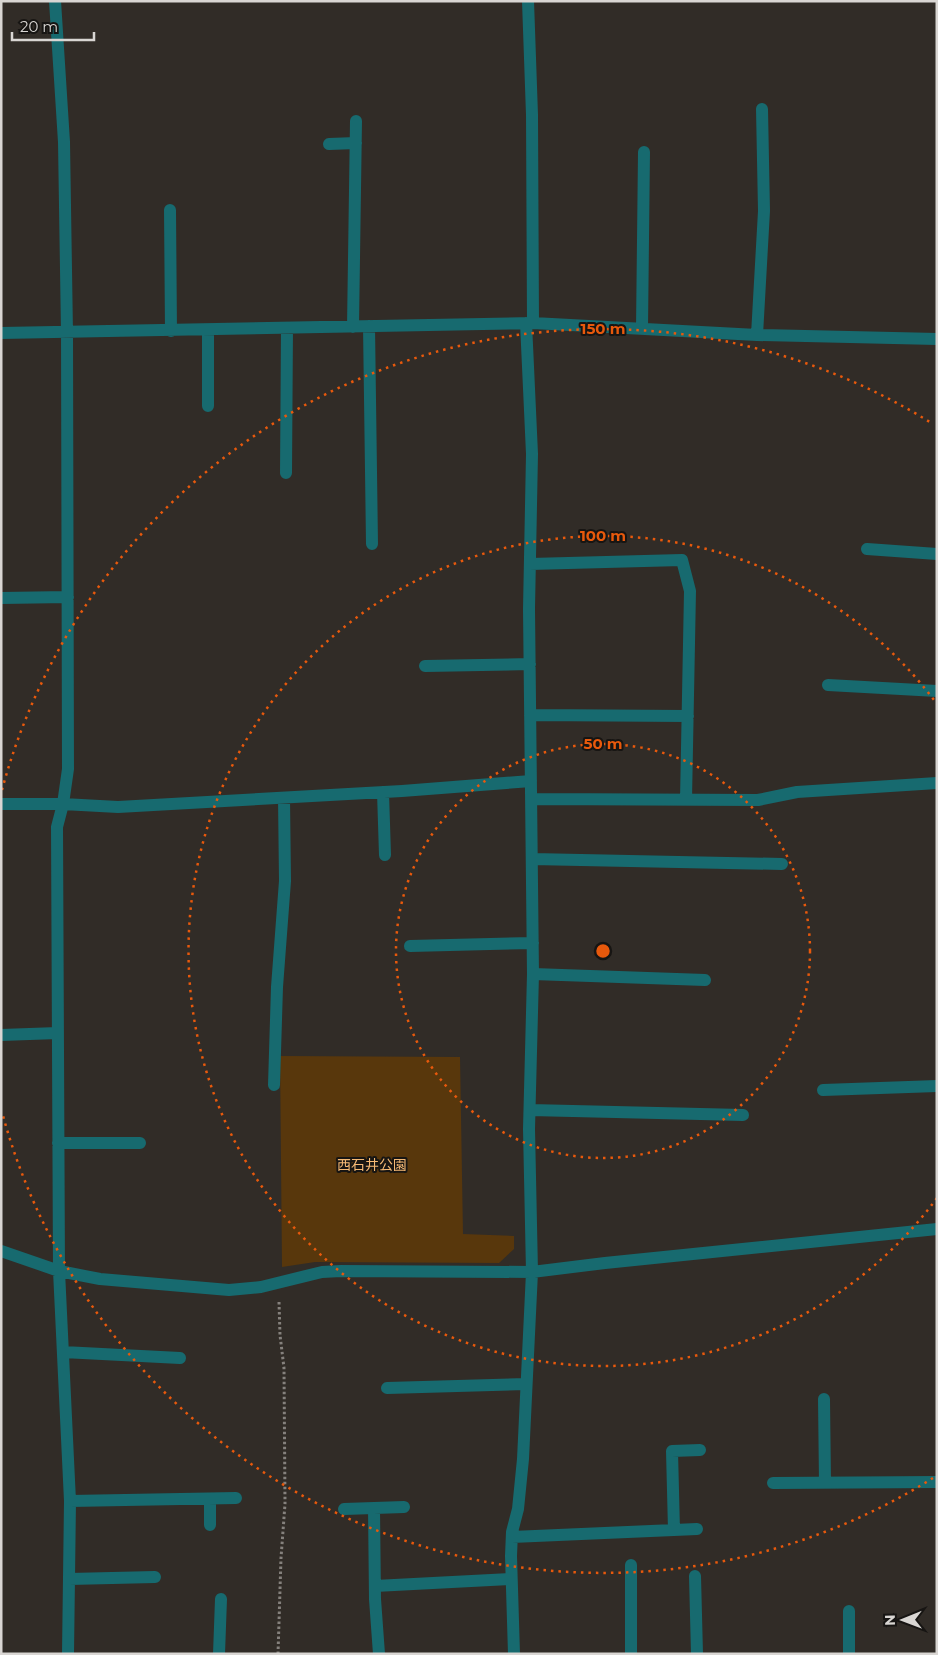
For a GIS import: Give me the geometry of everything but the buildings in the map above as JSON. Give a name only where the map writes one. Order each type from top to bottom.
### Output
[{"type":"street","points":[[55,1],[64,142],[67,333],[68,769],[63,804],[57,827],[58,1271],[70,1501],[68,1654]]},
{"type":"street","points":[[514,1654],[511,1579],[512,1537],[518,1509],[532,1272],[530,1110],[533,974],[530,564],[532,454],[530,323],[532,115],[528,1]]},
{"type":"street","points":[[757,335],[764,211],[762,109]]},
{"type":"street","points":[[353,327],[356,121]]},
{"type":"street","points":[[329,144],[356,143]]},
{"type":"street","points":[[642,328],[644,152]]},
{"type":"street","points":[[170,210],[172,330]]},
{"type":"street","points":[[1,333],[530,323],[757,335],[937,339]]},
{"type":"street","points":[[369,326],[372,544]]},
{"type":"street","points":[[286,473],[288,328]]},
{"type":"street","points":[[208,330],[208,406]]},
{"type":"street","points":[[867,549],[937,554]]},
{"type":"street","points":[[530,564],[682,560],[690,591],[686,800]]},
{"type":"street","points":[[1,598],[68,598]]},
{"type":"street","points":[[425,666],[530,664]]},
{"type":"street","points":[[828,685],[937,691]]},
{"type":"street","points":[[530,715],[688,716]]},
{"type":"street","points":[[1,804],[63,804],[118,807],[384,792],[531,781]]},
{"type":"street","points":[[531,799],[758,800],[797,792],[937,783]]},
{"type":"street","points":[[384,792],[385,855]]},
{"type":"street","points":[[274,1085],[277,987],[285,881],[284,798]]},
{"type":"street","points":[[532,859],[782,864]]},
{"type":"street","points":[[410,946],[532,943]]},
{"type":"street","points":[[533,974],[705,980]]},
{"type":"street","points":[[1,1035],[58,1033]]},
{"type":"street","points":[[823,1090],[937,1086]]},
{"type":"street","points":[[530,1110],[743,1115]]},
{"type":"street","points":[[58,1143],[140,1144]]},
{"type":"street","points":[[1,1251],[58,1271],[100,1279],[229,1290],[278,1284],[322,1272],[532,1272],[605,1262],[937,1229]]},
{"type":"street","points":[[63,1352],[180,1358]]},
{"type":"street","points":[[387,1388],[526,1384]]},
{"type":"street","points":[[824,1399],[825,1483]]},
{"type":"street","points":[[674,1530],[672,1451],[700,1450]]},
{"type":"street","points":[[773,1483],[937,1482]]},
{"type":"street","points":[[70,1501],[236,1498]]},
{"type":"street","points":[[210,1499],[210,1525]]},
{"type":"street","points":[[344,1509],[404,1507]]},
{"type":"street","points":[[374,1508],[375,1586],[379,1654]]},
{"type":"street","points":[[512,1537],[696,1529]]},
{"type":"street","points":[[631,1565],[632,1654]]},
{"type":"street","points":[[696,1576],[697,1654]]},
{"type":"street","points":[[69,1578],[155,1577]]},
{"type":"street","points":[[375,1586],[511,1579]]},
{"type":"street","points":[[219,1654],[221,1599]]},
{"type":"street","points":[[849,1611],[849,1654]]},
{"type":"path","points":[[278,1284],[280,1335],[284,1368],[285,1504],[278,1654]]},
{"type":"green space","name":"西石井公園","points":[[280,1056],[460,1057],[463,1234],[514,1236],[514,1249],[499,1263],[315,1262],[282,1267]]}]
